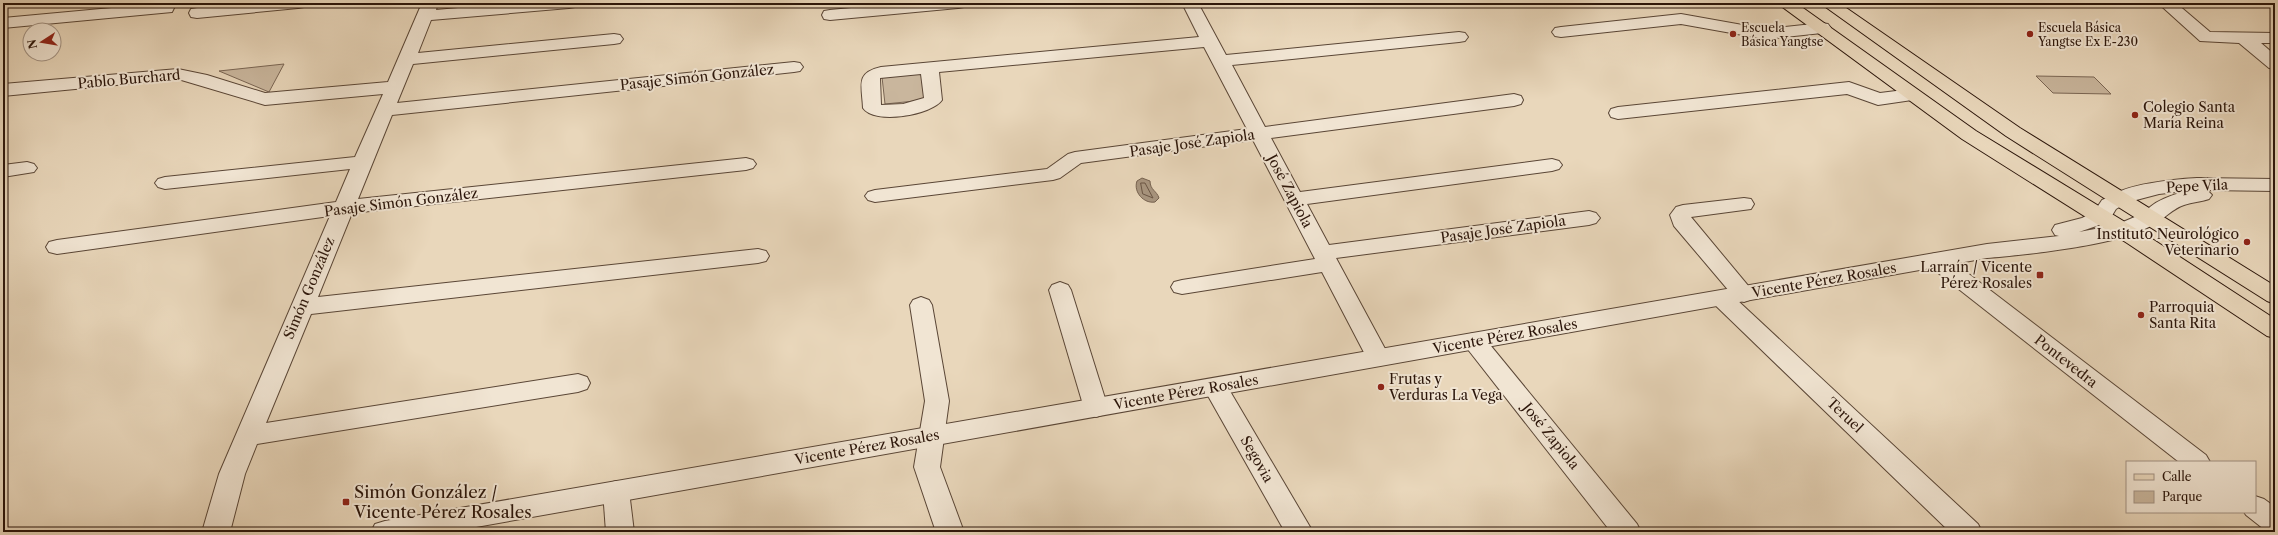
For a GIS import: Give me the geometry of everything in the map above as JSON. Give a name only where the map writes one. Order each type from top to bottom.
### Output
[{"type":"main road","points":[[1785,3],[1822,28],[1912,95],[1969,135],[2124,231],[2275,330]]},
{"type":"main road","points":[[1828,3],[2013,132],[2121,198],[2275,296]]},
{"type":"street","points":[[197,13],[298,3]]},
{"type":"street","points":[[427,9],[569,3]]},
{"type":"street","points":[[830,15],[958,3]]},
{"type":"street","name":"José Zapiola","points":[[1190,3],[1378,358]]},
{"type":"street","points":[[2166,3],[2206,37],[2275,38]]},
{"type":"street","points":[[3,23],[166,8]]},
{"type":"street","name":"Simón González","points":[[216,532],[232,474],[427,9]]},
{"type":"street","points":[[1561,32],[1681,19],[1765,34],[1822,28]]},
{"type":"street","points":[[1220,61],[1459,37]]},
{"type":"street","points":[[2243,37],[2275,64]]},
{"type":"street","points":[[406,60],[614,39]]},
{"type":"street","points":[[930,68],[1210,41]]},
{"type":"street","name":"Pasaje Simón González","points":[[385,110],[794,67]]},
{"type":"street","name":"Pablo Burchard","points":[[3,90],[178,74],[196,75],[248,97],[265,99],[394,87]]},
{"type":"street","points":[[1618,113],[1849,88],[1878,99],[1912,95]]},
{"type":"street","name":"Pasaje José Zapiola","points":[[874,196],[1053,174],[1075,158],[1514,100]]},
{"type":"street","points":[[165,183],[363,162]]},
{"type":"street","name":"Pasaje Simón González","points":[[57,247],[343,208],[746,164]]},
{"type":"street","points":[[1294,199],[1552,165]]},
{"type":"street","points":[[3,171],[27,168]]},
{"type":"street","name":"Pepe Vila","points":[[2121,198],[2154,188],[2192,184],[2275,184]]},
{"type":"street","name":"Pepe Vila","points":[[2151,217],[2176,200],[2196,195],[2275,196]]},
{"type":"street","name":"Vicente Pérez Rosales","points":[[1987,251],[2016,239],[2068,229],[2101,217],[2109,205],[2121,198]]},
{"type":"street","points":[[1744,204],[1683,212],[1680,215],[1681,221],[1744,294]]},
{"type":"street","name":"Vicente Pérez Rosales","points":[[385,532],[1987,251],[2027,249],[2124,231],[2151,217]]},
{"type":"street","name":"Pasaje José Zapiola","points":[[1182,287],[1326,258],[1589,218]]},
{"type":"street","points":[[301,307],[758,256]]},
{"type":"street","name":"Pontevedra","points":[[1936,260],[2196,461]]},
{"type":"street","points":[[1060,290],[1096,408]]},
{"type":"street","name":"Teruel","points":[[1721,298],[1968,532]]},
{"type":"street","points":[[921,306],[937,401],[927,467],[950,532]]},
{"type":"street","name":"José Zapiola","points":[[1474,341],[1627,532]]},
{"type":"street","points":[[248,436],[578,383]]},
{"type":"street","name":"Segovia","points":[[1215,387],[1299,532]]},
{"type":"street","points":[[616,491],[620,532]]},
{"type":"street","points":[[2256,508],[2275,522]]},
{"type":"green space","points":[[284,64],[269,92],[219,71]]},
{"type":"green space","points":[[921,73],[925,100],[885,104],[882,77]]},
{"type":"green space","points":[[2036,76],[2094,77],[2111,94],[2053,93]]},
{"type":"water","points":[[1142,178],[1150,181],[1151,186],[1159,198],[1155,202],[1143,199],[1138,193],[1136,185],[1137,181]]},
{"type":"place","name":"Escuela Básica Yangtse","points":[[1733,34]]},
{"type":"place","name":"Escuela Básica Yangtse Ex E-230","points":[[2030,34]]},
{"type":"place","name":"Colegio Santa María Reina","points":[[2135,115]]},
{"type":"place","name":"Instituto Neurológico Veterinario","points":[[2247,242]]},
{"type":"place","name":"Larraín / Vicente Pérez Rosales","points":[[2040,275]]},
{"type":"place","name":"Parroquia Santa Rita","points":[[2141,315]]},
{"type":"place","name":"Frutas y Verduras La Vega","points":[[1381,387]]},
{"type":"place","name":"Simón González / Vicente Pérez Rosales","points":[[346,502]]}]
